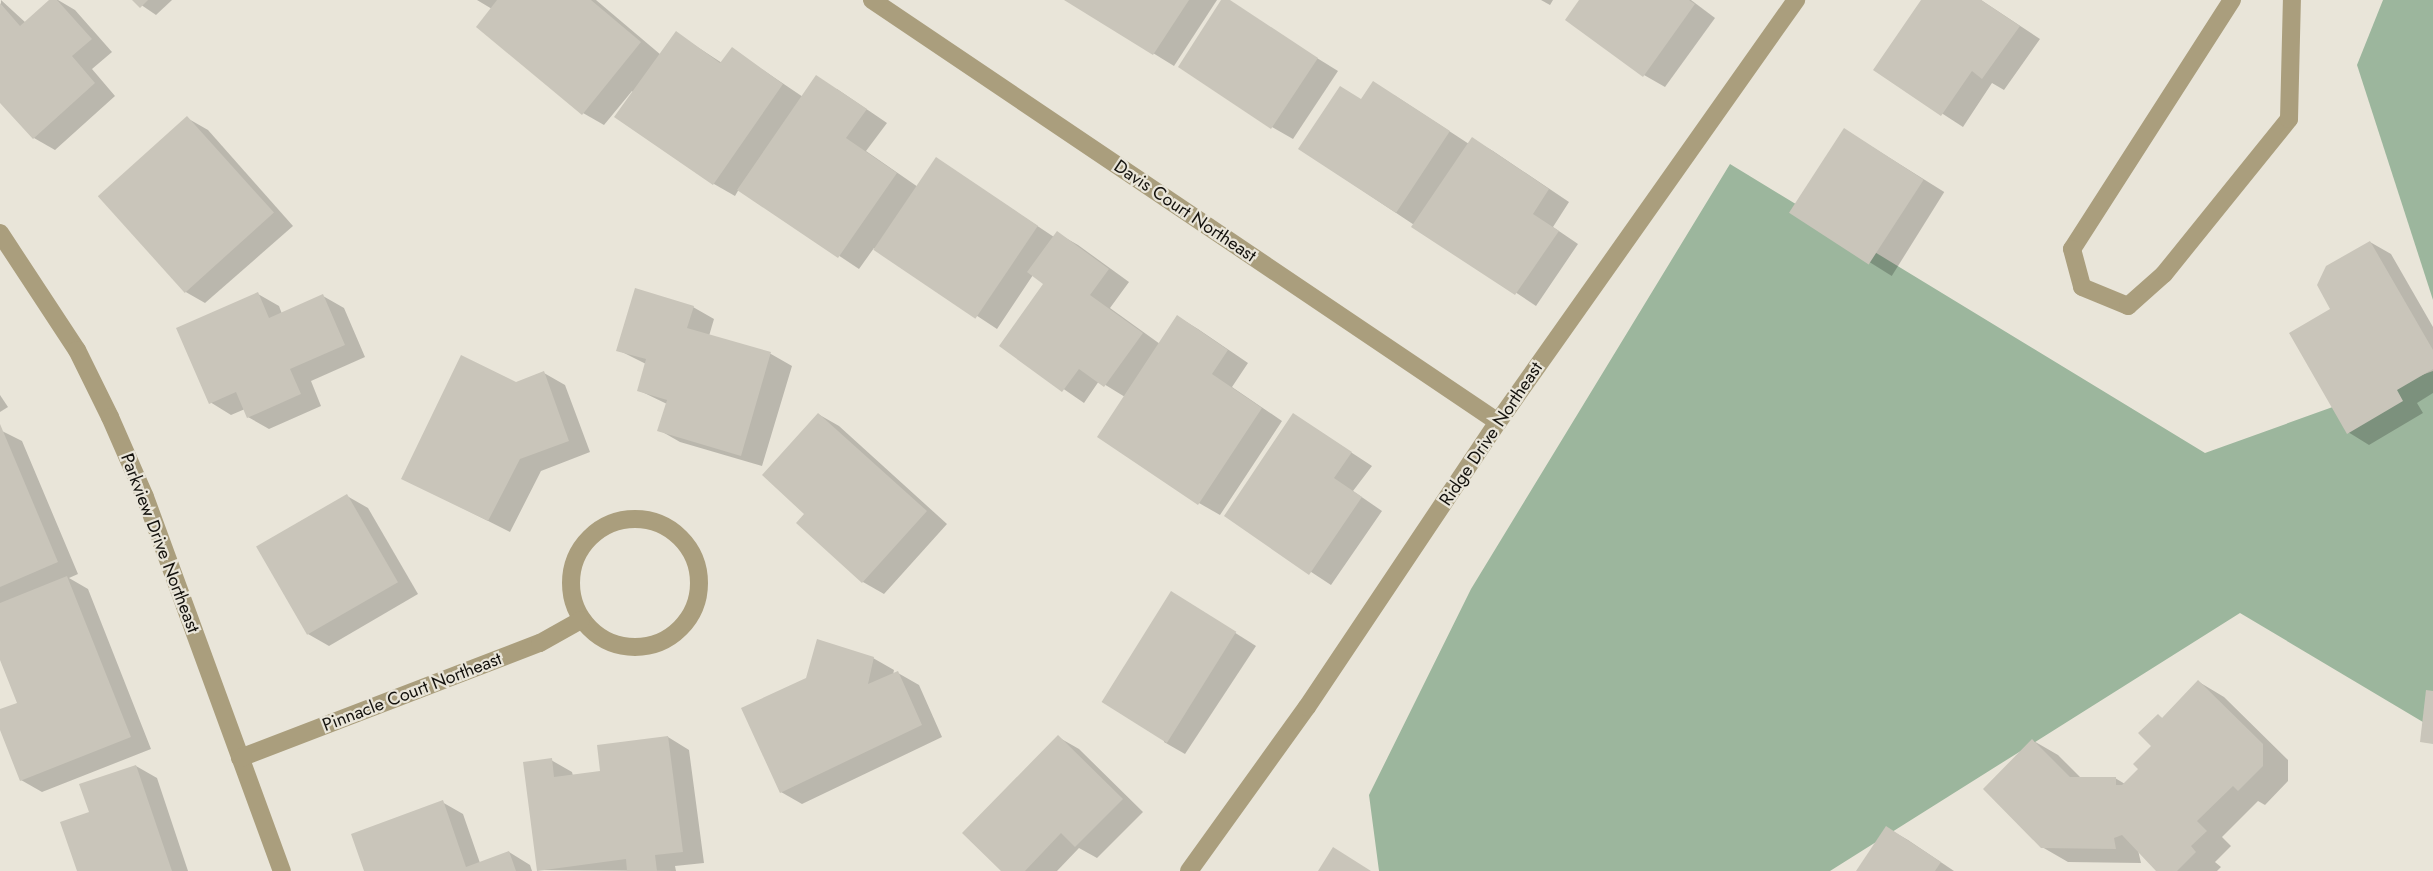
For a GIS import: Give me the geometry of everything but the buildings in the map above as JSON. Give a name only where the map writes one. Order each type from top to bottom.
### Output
[{"type":"street","name":"Davis Court Northeast","points":[[872,0],[1498,422]]},
{"type":"street","name":"Ridge Drive Northeast","points":[[1189,871],[1308,707],[1498,422],[1796,0]]},
{"type":"street","points":[[2232,0],[2072,249],[2082,287],[2128,306],[2164,274],[2289,119],[2292,0]]},
{"type":"street","name":"Parkview Drive Northeast","points":[[0,233],[77,350],[110,417],[145,497],[282,871]]},
{"type":"street","points":[[626,519],[649,520],[669,528],[685,543],[696,560],[700,581],[697,602],[688,620],[674,636],[635,648],[614,645],[596,635],[581,620],[572,600],[570,578],[575,557],[587,538],[605,525],[626,519]]},
{"type":"street","name":"Pinnacle Court Northeast","points":[[240,758],[540,643],[581,620]]},
{"type":"green space","points":[[2383,0],[2433,0],[2433,300],[2357,65]]},
{"type":"green space","points":[[1730,164],[2205,453],[2433,371],[2433,728],[2240,613],[1830,871],[1379,871],[1369,795],[1471,589]]}]
